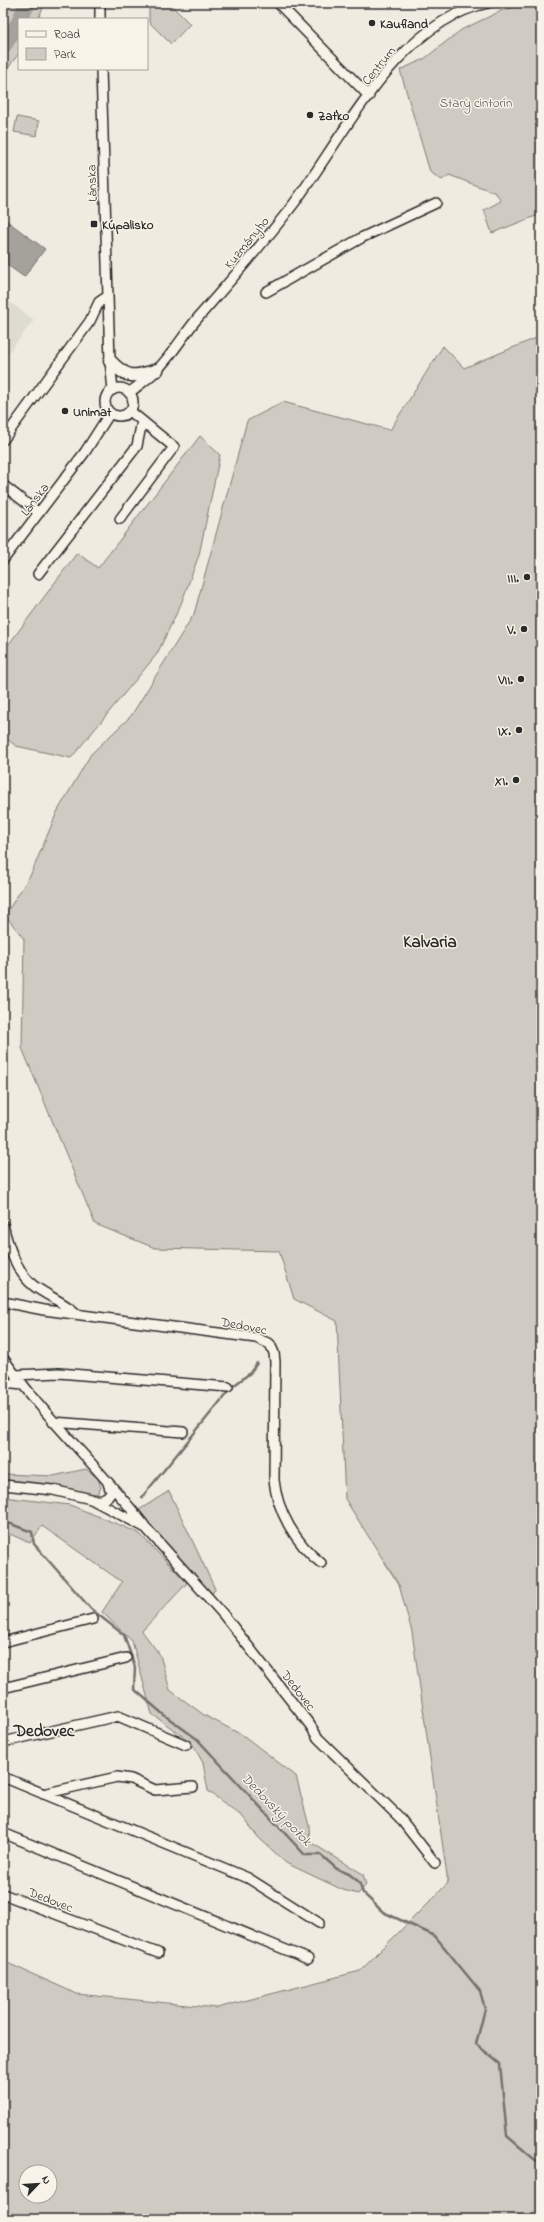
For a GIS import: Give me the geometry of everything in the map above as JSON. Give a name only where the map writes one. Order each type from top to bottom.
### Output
[{"type":"street","points":[[100,3],[100,18]]},
{"type":"street","points":[[278,3],[370,96]]},
{"type":"street","name":"Centrum","points":[[370,96],[395,62],[428,30],[451,16],[488,3]]},
{"type":"street","name":"Lánska","points":[[101,70],[110,362],[113,390]]},
{"type":"street","name":"Kuzmányho","points":[[129,393],[157,370],[195,322],[237,275],[295,201],[370,96]]},
{"type":"street","points":[[266,292],[363,237],[436,203]]},
{"type":"street","points":[[3,440],[90,321],[99,302],[108,296]]},
{"type":"street","points":[[110,362],[119,371],[127,375],[136,376],[157,370]]},
{"type":"street","points":[[122,388],[129,393],[133,401],[130,411],[121,416],[110,413],[106,407],[108,394],[113,390],[122,388]]},
{"type":"street","points":[[120,519],[174,447],[130,411]]},
{"type":"street","name":"Lánska","points":[[3,560],[85,452],[110,413]]},
{"type":"street","points":[[38,574],[137,446],[142,421]]},
{"type":"street","points":[[3,485],[39,513]]},
{"type":"street","points":[[3,1226],[13,1255],[26,1277],[34,1286],[62,1302],[76,1313]]},
{"type":"street","name":"Dedovec","points":[[3,1302],[44,1310],[76,1313],[256,1338],[270,1344],[275,1362],[274,1480],[276,1492],[293,1532],[309,1553],[320,1563]]},
{"type":"street","name":"Dedovec","points":[[3,1358],[53,1422],[106,1478],[146,1528],[223,1614],[310,1725],[318,1738],[399,1817],[436,1864]]},
{"type":"street","points":[[15,1375],[59,1373],[228,1387]]},
{"type":"street","points":[[3,1383],[23,1385]]},
{"type":"street","points":[[53,1422],[183,1432]]},
{"type":"street","points":[[91,1500],[103,1500],[110,1495],[111,1489],[106,1478]]},
{"type":"street","name":"Dedovec","points":[[3,1485],[53,1490],[91,1500],[146,1528]]},
{"type":"street","points":[[3,1642],[93,1619]]},
{"type":"street","points":[[3,1688],[126,1658]]},
{"type":"street","points":[[3,1742],[118,1716],[186,1745]]},
{"type":"street","points":[[3,1777],[248,1878],[318,1923]]},
{"type":"street","points":[[43,1794],[117,1777],[131,1779],[156,1790],[193,1787]]},
{"type":"street","points":[[3,1833],[308,1959]]},
{"type":"street","name":"Dedovec","points":[[3,1894],[158,1953]]},
{"type":"shaded area","points":[[3,218],[45,249],[24,277],[3,262]]},
{"type":"shaded area","points":[[3,297],[34,320],[3,360]]},
{"type":"green space","points":[[3,3],[45,3],[38,18],[18,18],[18,54],[3,75]]},
{"type":"green space","points":[[149,3],[169,3],[190,24],[171,44],[149,22]]},
{"type":"green space","name":"Starý cintorín","points":[[530,3],[541,3],[541,214],[492,233],[484,210],[501,201],[496,193],[449,175],[442,180],[430,172],[400,70],[424,59],[461,30],[503,10]]},
{"type":"green space","points":[[17,117],[39,121],[37,136],[14,132]]},
{"type":"green space","points":[[541,336],[541,2219],[3,2219],[3,1961],[77,1994],[217,2008],[360,1971],[448,1883],[412,1632],[399,1585],[345,1499],[337,1321],[294,1299],[279,1251],[155,1248],[95,1224],[22,1048],[24,939],[5,915],[31,874],[57,812],[91,754],[131,716],[194,614],[247,421],[283,402],[390,430],[443,346],[464,368]]},
{"type":"green space","points":[[200,436],[220,455],[199,555],[181,604],[157,654],[71,758],[16,746],[3,736],[3,652],[77,553],[98,568]]},
{"type":"green space","points":[[86,1469],[98,1478],[101,1488],[97,1494],[3,1485],[3,1474],[53,1476]]},
{"type":"green space","points":[[169,1491],[215,1589],[212,1594],[165,1541],[163,1542],[139,1510]]},
{"type":"green space","points":[[3,1497],[70,1505],[139,1533],[187,1583],[142,1631],[160,1655],[170,1690],[204,1715],[244,1736],[296,1776],[309,1826],[310,1842],[363,1874],[366,1885],[358,1894],[343,1890],[286,1863],[258,1837],[243,1817],[208,1791],[203,1763],[192,1743],[152,1714],[132,1641],[102,1612],[122,1582],[42,1526],[30,1543],[3,1531]]},
{"type":"waterway","points":[[20,18],[28,3]]},
{"type":"waterway","points":[[3,47],[18,24]]},
{"type":"waterway","points":[[142,1497],[232,1387],[250,1373],[257,1363]]},
{"type":"waterway","name":"Dedovský potok","points":[[3,1521],[32,1532],[34,1544],[91,1609],[124,1635],[135,1667],[134,1689],[164,1715],[197,1739],[305,1855],[321,1855],[337,1869],[349,1874],[359,1882],[363,1893],[383,1912],[435,1936],[480,1991],[485,2009],[476,2044],[500,2064],[507,2136],[541,2165]]},
{"type":"place","name":"Kaufland","points":[[372,23]]},
{"type":"place","name":"Zaťko","points":[[310,115]]},
{"type":"place","name":"Kúpalisko","points":[[94,224]]},
{"type":"place","name":"Unimat","points":[[65,411]]},
{"type":"place","name":"III.","points":[[527,577]]},
{"type":"place","name":"V.","points":[[524,629]]},
{"type":"place","name":"VII.","points":[[521,679]]},
{"type":"place","name":"IX.","points":[[519,730]]},
{"type":"place","name":"XI.","points":[[516,780]]},
{"type":"district","name":"Kalvaria","points":[[430,941]]},
{"type":"district","name":"Dedovec","points":[[44,1730]]}]
